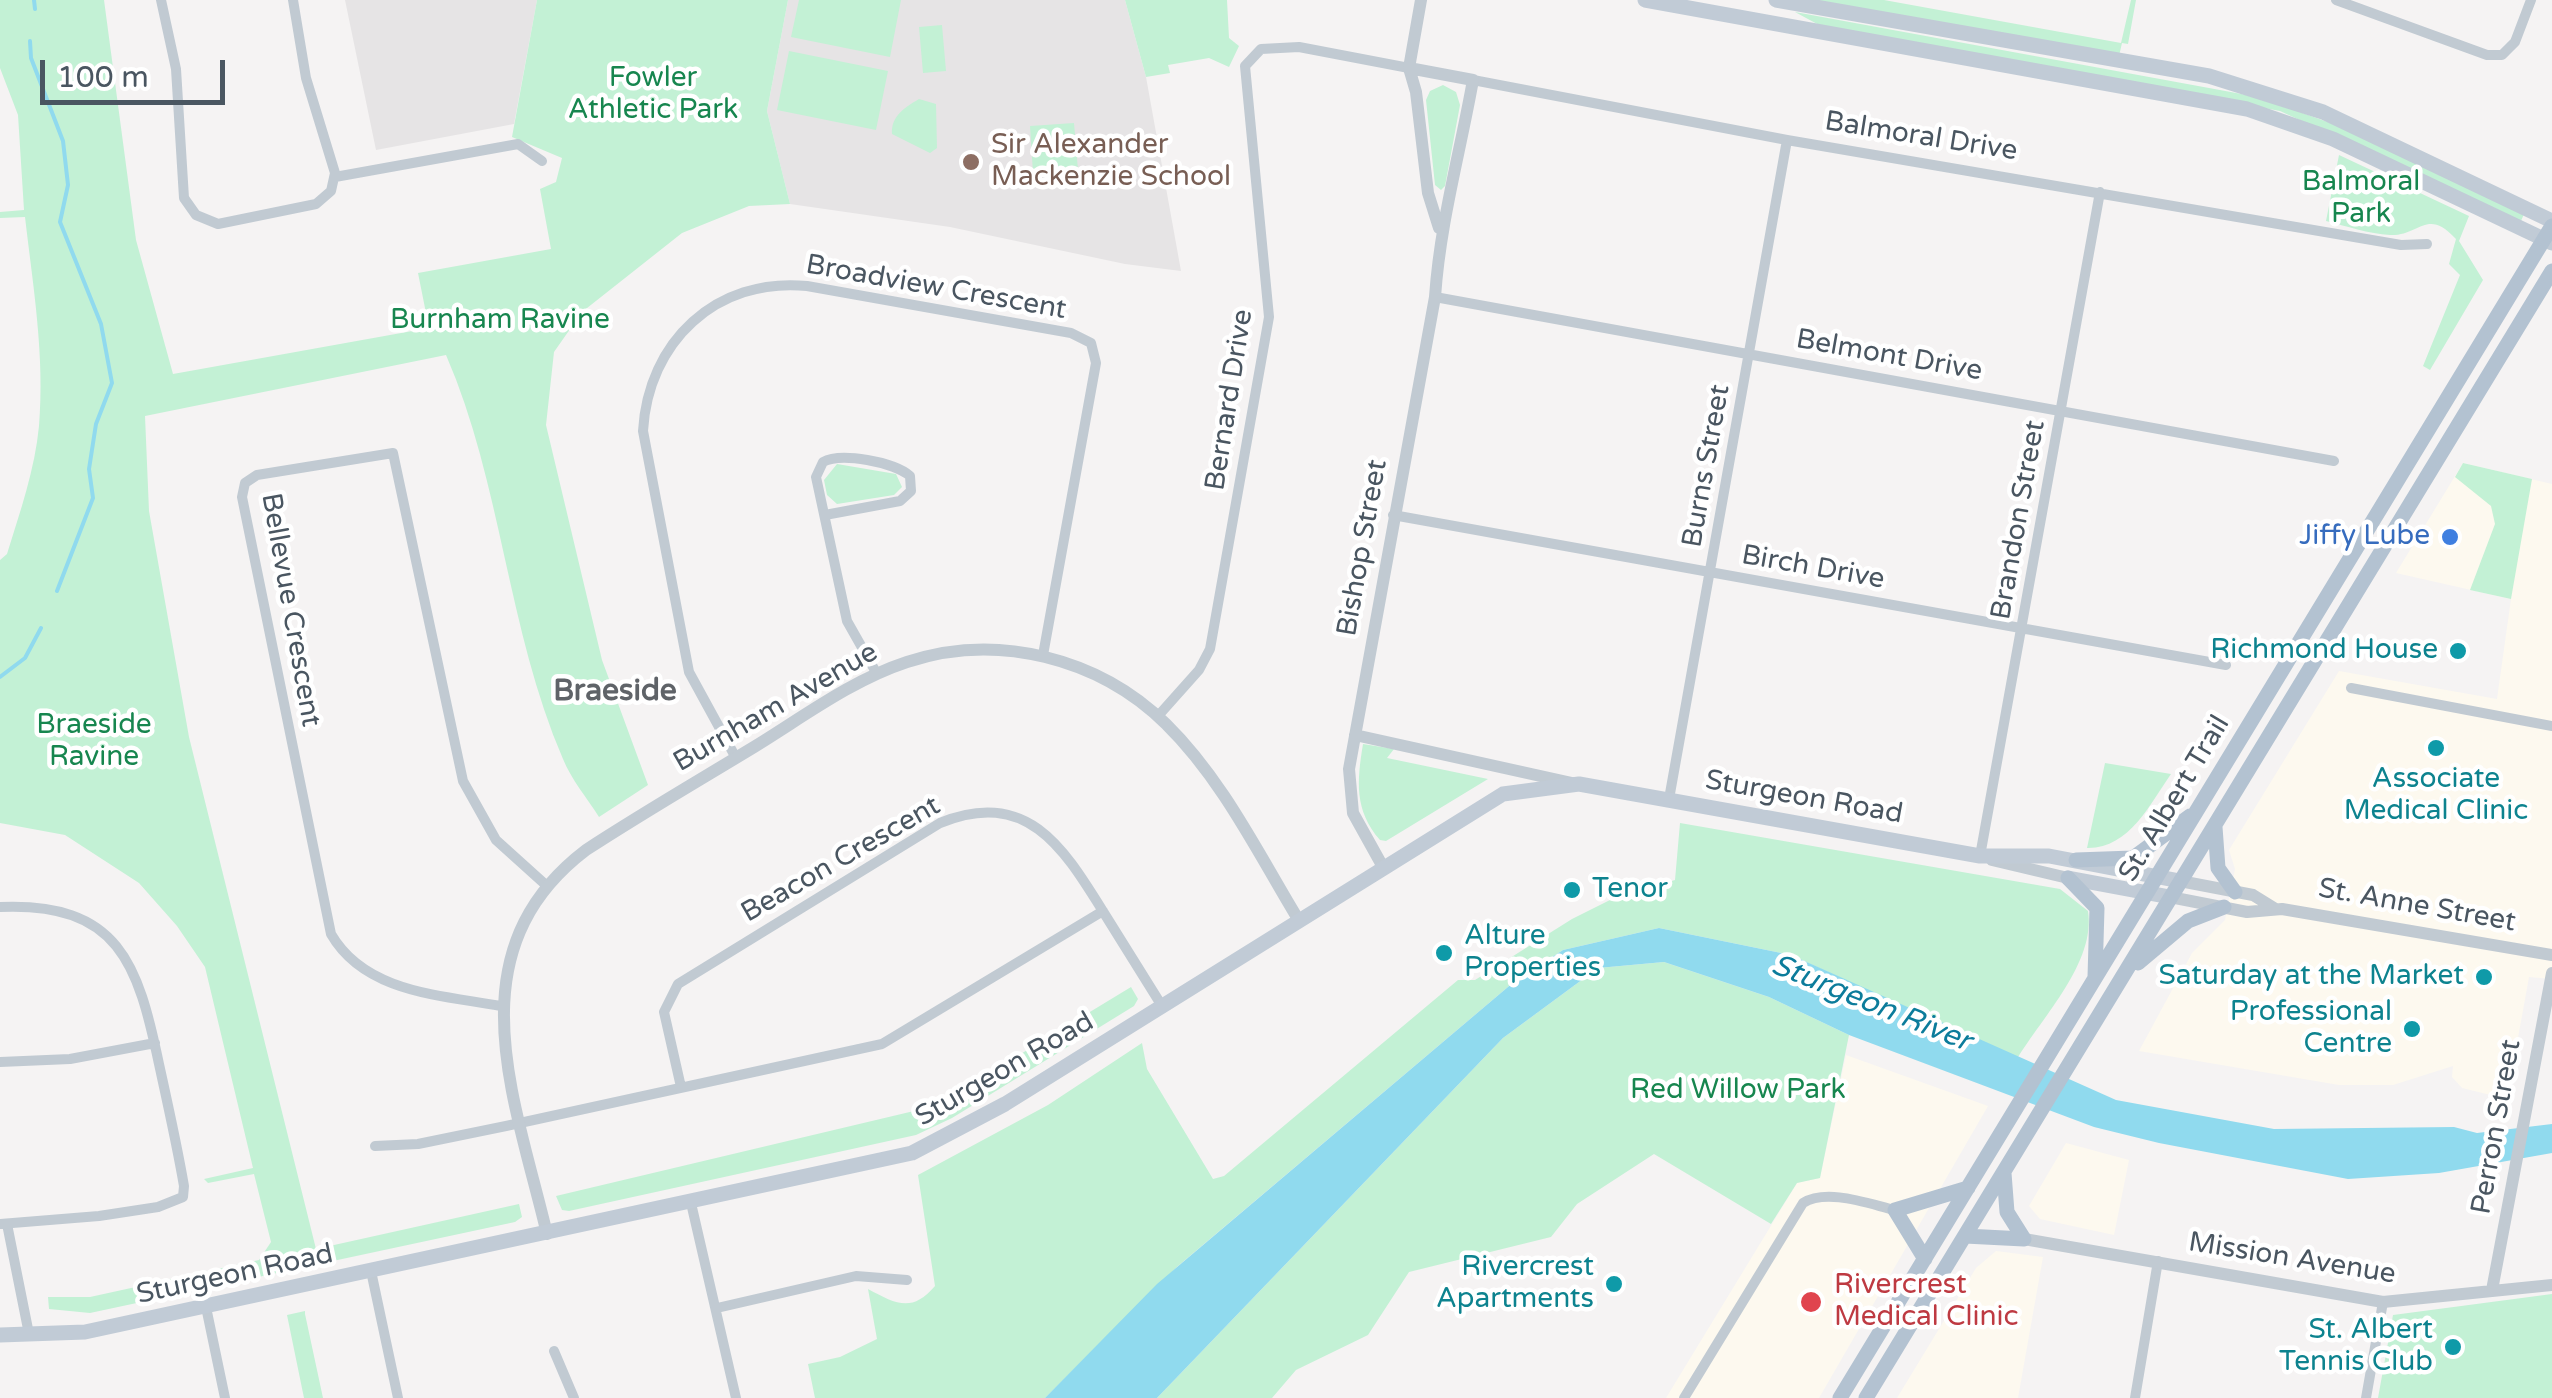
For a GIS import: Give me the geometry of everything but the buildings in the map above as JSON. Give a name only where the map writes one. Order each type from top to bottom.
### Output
[{"type":"main road","points":[[1644,0],[2247,109],[2333,139],[2552,243]]},
{"type":"main road","points":[[1766,0],[1772,22]]},
{"type":"main road","points":[[1795,27],[1786,1],[2209,76],[2323,112],[2552,224]]},
{"type":"main road","name":"St. Albert Trail","points":[[1840,1398],[2552,224]]},
{"type":"main road","name":"St. Albert Trail","points":[[1866,1398],[2552,270]]},
{"type":"main road","name":"Sturgeon Road","points":[[0,1334],[84,1332],[888,1160],[947,1138],[1504,794],[1579,784],[1980,856],[2028,854],[2180,880]]},
{"type":"main road","points":[[2076,860],[2133,858],[2197,811]]},
{"type":"main road","points":[[2215,826],[2218,868],[2235,892]]},
{"type":"main road","points":[[2068,878],[2097,908],[2095,980]]},
{"type":"main road","name":"Sturgeon Road","points":[[2068,878],[2170,898]]},
{"type":"main road","points":[[2124,976],[2188,922],[2224,908]]},
{"type":"main road","points":[[2004,1171],[2007,1212],[2024,1239]]},
{"type":"main road","points":[[1925,1259],[1895,1210],[1968,1188]]},
{"type":"main road","points":[[1965,1236],[2024,1239]]},
{"type":"street","points":[[161,0],[176,70],[183,191],[191,210],[218,224],[310,206],[327,196],[335,178],[306,78],[293,0]]},
{"type":"street","name":"Bishop Street","points":[[1421,0],[1409,68],[1416,92],[1428,193],[1440,231]]},
{"type":"street","points":[[2336,0],[2487,56],[2502,55],[2515,42],[2531,0]]},
{"type":"street","name":"Bernard Drive","points":[[1158,716],[1199,670],[1210,648],[1270,316],[1244,66],[1261,49],[1299,46],[1409,68]]},
{"type":"street","name":"Balmoral Drive","points":[[1409,68],[1787,140],[2401,245],[2427,244]]},
{"type":"street","name":"Bishop Street","points":[[1383,866],[1357,824],[1350,802],[1349,770],[1393,514],[1436,297],[1440,231],[1454,184],[1474,80]]},
{"type":"street","name":"Burns Street","points":[[1669,799],[1787,140]]},
{"type":"street","points":[[335,178],[518,144],[542,161]]},
{"type":"street","name":"Brandon Street","points":[[1980,856],[2100,192]]},
{"type":"street","name":"Broadview Crescent","points":[[736,758],[689,672],[643,431],[647,398],[666,351],[698,315],[738,293],[765,286],[807,286],[1071,333],[1091,343],[1096,363],[1043,654]]},
{"type":"street","name":"Belmont Drive","points":[[1436,297],[2334,460]]},
{"type":"street","name":"Bellevue Crescent","points":[[501,1006],[378,978],[351,961],[331,934],[242,497],[244,483],[257,475],[393,452],[463,781],[496,840],[547,886]]},
{"type":"street","points":[[825,515],[900,501],[911,491],[910,476],[897,468],[827,458],[816,478],[847,620],[877,674]]},
{"type":"street","name":"Birch Drive","points":[[1393,514],[2226,665]]},
{"type":"street","name":"Burnham Avenue","points":[[547,1234],[502,1035],[501,1006],[514,944],[547,886],[586,850],[877,674],[942,654],[981,650],[1043,654],[1103,679],[1158,716],[1214,781],[1298,919]]},
{"type":"street","points":[[2351,688],[2552,726]]},
{"type":"street","points":[[1355,735],[1579,784]]},
{"type":"street","name":"Beacon Crescent","points":[[681,1087],[664,1020],[672,990],[940,823],[986,813],[1034,826],[1064,849],[1162,1006]]},
{"type":"street","name":"Sturgeon Road","points":[[1980,856],[2068,878]]},
{"type":"street","name":"St. Anne Street","points":[[2180,880],[2252,895],[2274,908]]},
{"type":"street","name":"St. Anne Street","points":[[2170,898],[2247,912],[2274,908],[2552,955]]},
{"type":"street","points":[[0,907],[58,910],[108,938],[140,984],[183,1197],[158,1207],[99,1216],[4,1224],[29,1334]]},
{"type":"street","points":[[375,1146],[418,1144],[882,1044],[1103,911]]},
{"type":"street","name":"Perron Street","points":[[2492,1290],[2552,973]]},
{"type":"street","points":[[0,1062],[70,1060],[154,1043]]},
{"type":"street","points":[[1684,1398],[1803,1204],[1821,1197],[1895,1210]]},
{"type":"street","points":[[691,1203],[736,1398]]},
{"type":"street","name":"Mission Avenue","points":[[2024,1239],[2383,1302],[2438,1300],[2552,1284]]},
{"type":"street","points":[[2135,1398],[2158,1261]]},
{"type":"street","points":[[371,1272],[398,1398]]},
{"type":"street","points":[[717,1308],[856,1276],[907,1280]]},
{"type":"street","points":[[2366,1398],[2383,1302]]},
{"type":"street","points":[[206,1307],[225,1398]]},
{"type":"street","points":[[554,1352],[574,1398]]},
{"type":"shaded area","points":[[345,0],[537,0],[514,124],[376,150]]},
{"type":"shaded area","name":"Sir Alexander Mackenzie School","points":[[788,0],[1125,0],[1146,77],[1181,271],[1125,264],[950,227],[790,204],[767,111]]},
{"type":"shaded area","points":[[2463,463],[2552,484],[2552,979],[2529,977],[2507,1099],[2462,1088],[2452,1077],[2453,1066],[2393,1085],[2339,1085],[2139,1051],[2192,953],[2225,920],[2235,869],[2229,850],[2339,671],[2497,699],[2511,599],[2396,573]]},
{"type":"shaded area","points":[[1846,1055],[1988,1106],[1819,1398],[1666,1398],[1797,1183],[1820,1178]]},
{"type":"shaded area","points":[[2066,1143],[2129,1160],[2114,1235],[2040,1219],[2029,1206]]},
{"type":"shaded area","points":[[1996,1251],[2043,1257],[2018,1398],[1897,1398],[1976,1268]]},
{"type":"green space","points":[[0,0],[104,0],[136,240],[173,374],[429,328],[418,273],[551,249],[540,189],[556,182],[562,158],[512,137],[537,0],[788,0],[767,111],[790,204],[749,206],[682,233],[582,312],[554,352],[546,425],[602,660],[648,785],[599,817],[566,766],[544,710],[480,454],[446,355],[145,416],[149,511],[189,737],[316,1249],[519,1204],[522,1217],[515,1222],[90,1313],[49,1309],[48,1297],[90,1297],[259,1260],[271,1242],[254,1174],[208,1183],[204,1179],[253,1168],[205,967],[177,926],[139,883],[65,835],[0,823],[0,560],[7,554],[34,458],[40,374],[25,217],[0,218],[0,212],[24,210],[18,115],[0,68]]},
{"type":"green space","points":[[799,0],[901,0],[890,57],[791,37]]},
{"type":"green space","points":[[1125,0],[1227,0],[1229,38],[1239,46],[1229,67],[1209,58],[1168,65],[1170,73],[1146,77]]},
{"type":"green space","points":[[1811,0],[1884,0],[2121,43],[2131,0],[2136,0],[2128,44],[2122,43],[2119,56]]},
{"type":"green space","points":[[1795,12],[2258,97],[2336,125],[2524,214],[2521,221],[2280,111],[1819,25]]},
{"type":"green space","points":[[942,25],[946,71],[923,73],[919,27]]},
{"type":"green space","points":[[789,51],[888,71],[876,130],[777,110]]},
{"type":"green space","points":[[1443,85],[1456,92],[1460,105],[1445,186],[1441,190],[1435,185],[1426,100],[1430,91]]},
{"type":"green space","points":[[919,99],[936,104],[937,148],[930,153],[892,134],[896,117]]},
{"type":"green space","points":[[1074,123],[1078,170],[1033,173],[1030,126]]},
{"type":"green space","name":"Balmoral Park","points":[[2339,155],[2469,216],[2459,241],[2483,280],[2430,370],[2423,366],[2460,275],[2449,264],[2456,239],[2438,225],[2423,225],[2390,235],[2326,221]]},
{"type":"green space","points":[[2463,463],[2532,479],[2511,599],[2470,590],[2495,524],[2491,506],[2455,477]]},
{"type":"green space","points":[[837,464],[896,474],[902,487],[894,495],[837,504],[827,495],[824,480]]},
{"type":"green space","points":[[1363,744],[1394,749],[1387,758],[1488,779],[1386,841],[1380,840],[1366,818],[1360,795]]},
{"type":"green space","points":[[2105,763],[2171,774],[2126,833],[2102,846],[2087,848]]},
{"type":"green space","points":[[1680,823],[2060,889],[2088,911],[2084,950],[2065,988],[2017,1059],[1791,955],[1659,928],[1563,950],[1515,981],[1178,1266],[1045,1398],[815,1398],[808,1364],[840,1357],[877,1339],[868,1289],[887,1299],[911,1303],[935,1286],[918,1175],[1048,1105],[1142,1043],[1147,1069],[1213,1179],[1224,1176],[1458,980],[1475,980],[1572,919],[1614,898],[1675,880]]},
{"type":"green space","name":"Red Willow Park","points":[[1664,962],[1769,997],[1849,1035],[1820,1178],[1797,1183],[1771,1224],[1654,1154],[1577,1204],[1551,1237],[1409,1272],[1368,1335],[1296,1370],[1272,1398],[1157,1398],[1503,1038],[1598,968]]},
{"type":"green space","points":[[1131,987],[1138,999],[1134,1006],[952,1118],[916,1135],[569,1211],[562,1210],[556,1196],[935,1106]]},
{"type":"green space","points":[[2552,1294],[2552,1398],[2378,1398],[2393,1315]]},
{"type":"green space","points":[[305,1311],[323,1398],[304,1398],[287,1315]]},
{"type":"water","name":"Sturgeon River","points":[[1659,928],[1791,955],[2116,1100],[2274,1129],[2454,1127],[2477,1133],[2552,1124],[2552,1153],[2439,1173],[2348,1179],[2159,1143],[2094,1127],[1849,1035],[1769,997],[1664,962],[1598,968],[1503,1038],[1157,1398],[1045,1398],[1157,1284],[1515,981],[1563,950]]},
{"type":"waterway","points":[[34,0],[35,9]]},
{"type":"waterway","points":[[30,41],[31,58],[63,141],[68,185],[60,222],[101,324],[112,383],[96,424],[89,469],[93,498],[57,591]]},
{"type":"waterway","points":[[0,677],[25,658],[41,628]]},
{"type":"place","name":"Sir Alexander Mackenzie School","points":[[971,162]]},
{"type":"place","name":"Jiffy Lube","points":[[2450,537]]},
{"type":"place","name":"Richmond House","points":[[2458,651]]},
{"type":"place","name":"Associate Medical Clinic","points":[[2436,748]]},
{"type":"place","name":"Tenor","points":[[1572,890]]},
{"type":"place","name":"Alture Properties","points":[[1444,953]]},
{"type":"place","name":"Saturday at the Market","points":[[2484,977]]},
{"type":"place","name":"Professional Centre","points":[[2412,1029]]},
{"type":"place","name":"Rivercrest Apartments","points":[[1614,1284]]},
{"type":"place","name":"Rivercrest Medical Clinic","points":[[1811,1302]]},
{"type":"place","name":"St. Albert Tennis Club","points":[[2453,1347]]},
{"type":"district","name":"Braeside","points":[[615,692]]},
{"type":"park label","name":"Fowler Athletic Park","points":[[653,95]]},
{"type":"park label","name":"Burnham Ravine","points":[[500,321]]},
{"type":"park label","name":"Braeside Ravine","points":[[94,742]]}]
